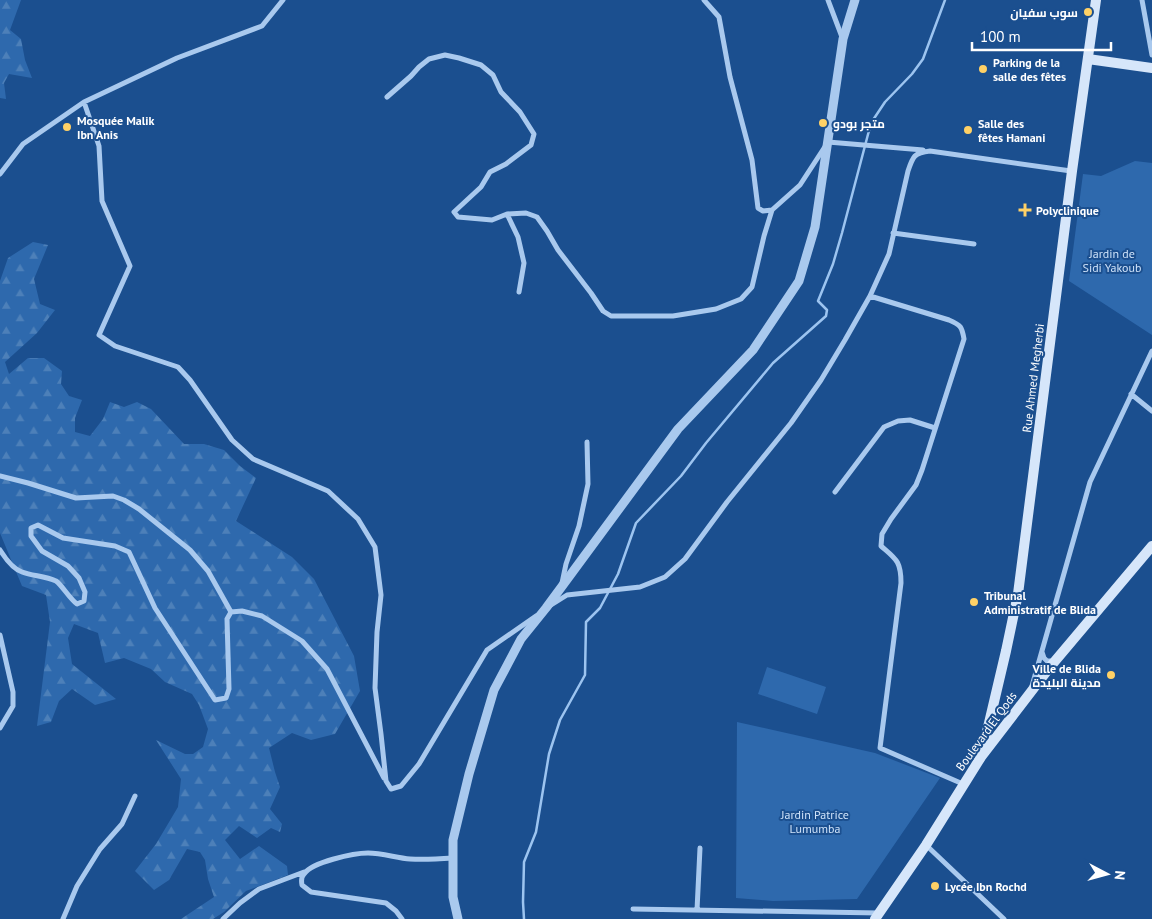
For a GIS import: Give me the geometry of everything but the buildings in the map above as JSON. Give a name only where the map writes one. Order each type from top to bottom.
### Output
[{"type":"main road","name":"Rue Ahmed Megherbi","points":[[981,758],[1018,594],[1072,171],[1096,0]]},
{"type":"main road","points":[[1090,40],[1093,52],[1108,62]]},
{"type":"main road","points":[[1088,59],[1152,68]]},
{"type":"main road","points":[[1085,75],[1094,66],[1108,62]]},
{"type":"main road","name":"Boulevard El Qods","points":[[877,916],[926,845],[981,758],[1031,691],[1152,546]]},
{"type":"street","points":[[0,174],[23,144],[84,102],[177,58],[262,26],[284,0]]},
{"type":"street","points":[[704,0],[719,17],[730,77],[752,160],[758,208],[763,211],[772,210]]},
{"type":"street","points":[[828,0],[843,39]]},
{"type":"street","points":[[458,919],[453,897],[453,840],[468,774],[494,690],[521,639],[562,587],[678,429],[752,350],[799,281],[815,228],[843,39],[855,0]]},
{"type":"street","points":[[1142,0],[1152,55]]},
{"type":"street","points":[[387,97],[429,59],[445,55],[481,65],[493,74],[501,92],[520,112],[534,134],[531,145],[506,164],[490,172],[481,187],[454,212],[458,217],[492,220],[508,214],[526,213],[537,217],[558,250],[603,311],[611,316],[673,316],[716,309],[742,299],[752,287],[772,210],[800,185],[828,142]]},
{"type":"street","points":[[84,102],[99,146],[102,201],[130,266],[99,335],[115,346],[178,367],[190,380],[232,440],[253,459],[328,491],[358,518],[375,547],[380,595],[375,688],[386,781]]},
{"type":"street","points":[[828,142],[930,150],[1072,171]]},
{"type":"street","points":[[231,612],[242,611],[262,616],[302,640],[327,669],[386,781],[392,789],[401,786],[419,764],[487,650],[567,595],[640,587],[665,577],[685,559],[727,502],[791,423],[846,340],[870,296],[889,254],[912,158],[920,152],[930,150]]},
{"type":"street","points":[[508,214],[518,237],[524,263],[519,292]]},
{"type":"street","points":[[893,233],[974,244]]},
{"type":"street","points":[[870,296],[959,324],[964,339],[916,485],[882,534],[881,546],[896,560],[901,570],[901,583],[880,748],[963,784]]},
{"type":"street","points":[[1031,691],[1090,482],[1152,351]]},
{"type":"street","points":[[1131,394],[1152,411]]},
{"type":"street","points":[[835,492],[884,427],[898,421],[910,420],[935,428]]},
{"type":"street","points":[[562,587],[566,564],[579,526],[588,484],[587,442]]},
{"type":"street","points":[[0,476],[76,498],[113,496],[124,500],[139,509],[190,550],[208,571],[231,612]]},
{"type":"street","points":[[0,550],[6,559],[20,572],[57,582],[70,599],[77,604],[84,601],[85,592],[79,578],[68,566],[42,551],[30,536],[31,528],[38,526],[63,538],[115,546],[128,552],[156,608],[215,700],[226,698],[229,689],[227,619],[231,612]]},
{"type":"street","points":[[0,635],[13,692],[13,706],[0,728]]},
{"type":"street","points":[[1042,651],[1044,658],[1056,661]]},
{"type":"street","points":[[63,919],[77,886],[100,849],[122,824],[135,796]]},
{"type":"street","points":[[926,845],[1004,919]]},
{"type":"street","points":[[697,910],[700,848]]},
{"type":"street","points":[[223,919],[258,890],[332,859],[369,853],[412,859],[453,858]]},
{"type":"street","points":[[304,872],[301,879],[302,884],[311,892],[386,902],[402,919]]},
{"type":"street","points":[[633,909],[877,916]]},
{"type":"green space","points":[[0,0],[21,0],[10,30],[21,39],[25,60],[32,78],[9,74],[4,83],[6,99],[0,98]]},
{"type":"green space","name":"Jardin de Sidi Yakoub","points":[[1135,161],[1152,163],[1152,335],[1069,281],[1083,174],[1101,176]]},
{"type":"green space","points":[[33,242],[48,245],[34,279],[40,304],[55,310],[37,333],[5,362],[9,374],[28,358],[44,358],[62,371],[61,384],[69,396],[82,400],[75,418],[75,432],[90,436],[103,419],[110,402],[124,407],[137,402],[151,409],[184,444],[204,444],[224,450],[240,466],[256,478],[236,521],[292,557],[314,579],[354,656],[360,691],[335,734],[311,740],[292,733],[269,748],[280,787],[270,809],[282,824],[280,832],[271,828],[257,838],[239,826],[225,840],[240,859],[259,846],[287,866],[288,875],[246,891],[224,912],[213,919],[181,919],[214,897],[208,879],[205,860],[200,852],[187,849],[169,880],[154,890],[135,871],[156,844],[178,807],[181,779],[156,740],[185,754],[193,754],[203,747],[208,729],[199,705],[192,694],[165,682],[151,669],[124,658],[105,663],[98,633],[74,624],[68,638],[72,664],[116,699],[95,705],[72,689],[59,701],[51,722],[37,726],[50,622],[46,595],[22,586],[0,533],[0,281],[8,258]]},
{"type":"green space","points":[[767,667],[826,687],[817,714],[758,694]]},
{"type":"green space","name":"Jardin Patrice Lumumba","points":[[737,722],[875,753],[940,778],[857,899],[773,901],[736,898]]},
{"type":"waterway","points":[[524,919],[524,862],[536,832],[549,754],[560,720],[585,675],[586,622],[600,608],[618,574],[636,523],[681,476],[773,363],[826,316],[827,310],[818,301],[833,264],[871,123],[885,102],[912,74],[923,59],[945,0]]},
{"type":"place","name":"سوب سفيان","points":[[1088,12]]},
{"type":"place","name":"Parking de la salle des fêtes","points":[[983,69]]},
{"type":"place","name":"متجر بودو","points":[[823,123]]},
{"type":"place","name":"Mosquée Malik Ibn Anis","points":[[67,127]]},
{"type":"place","name":"Salle des fêtes Hamani","points":[[968,130]]},
{"type":"place","name":"Polyclinique","points":[[1025,210]]},
{"type":"place","name":"Tribunal Administratif de Blida","points":[[974,602]]},
{"type":"place","name":"Ville de Blida مدينة البليدة","points":[[1111,675]]},
{"type":"place","name":"Lycée Ibn Rochd","points":[[935,886]]}]
